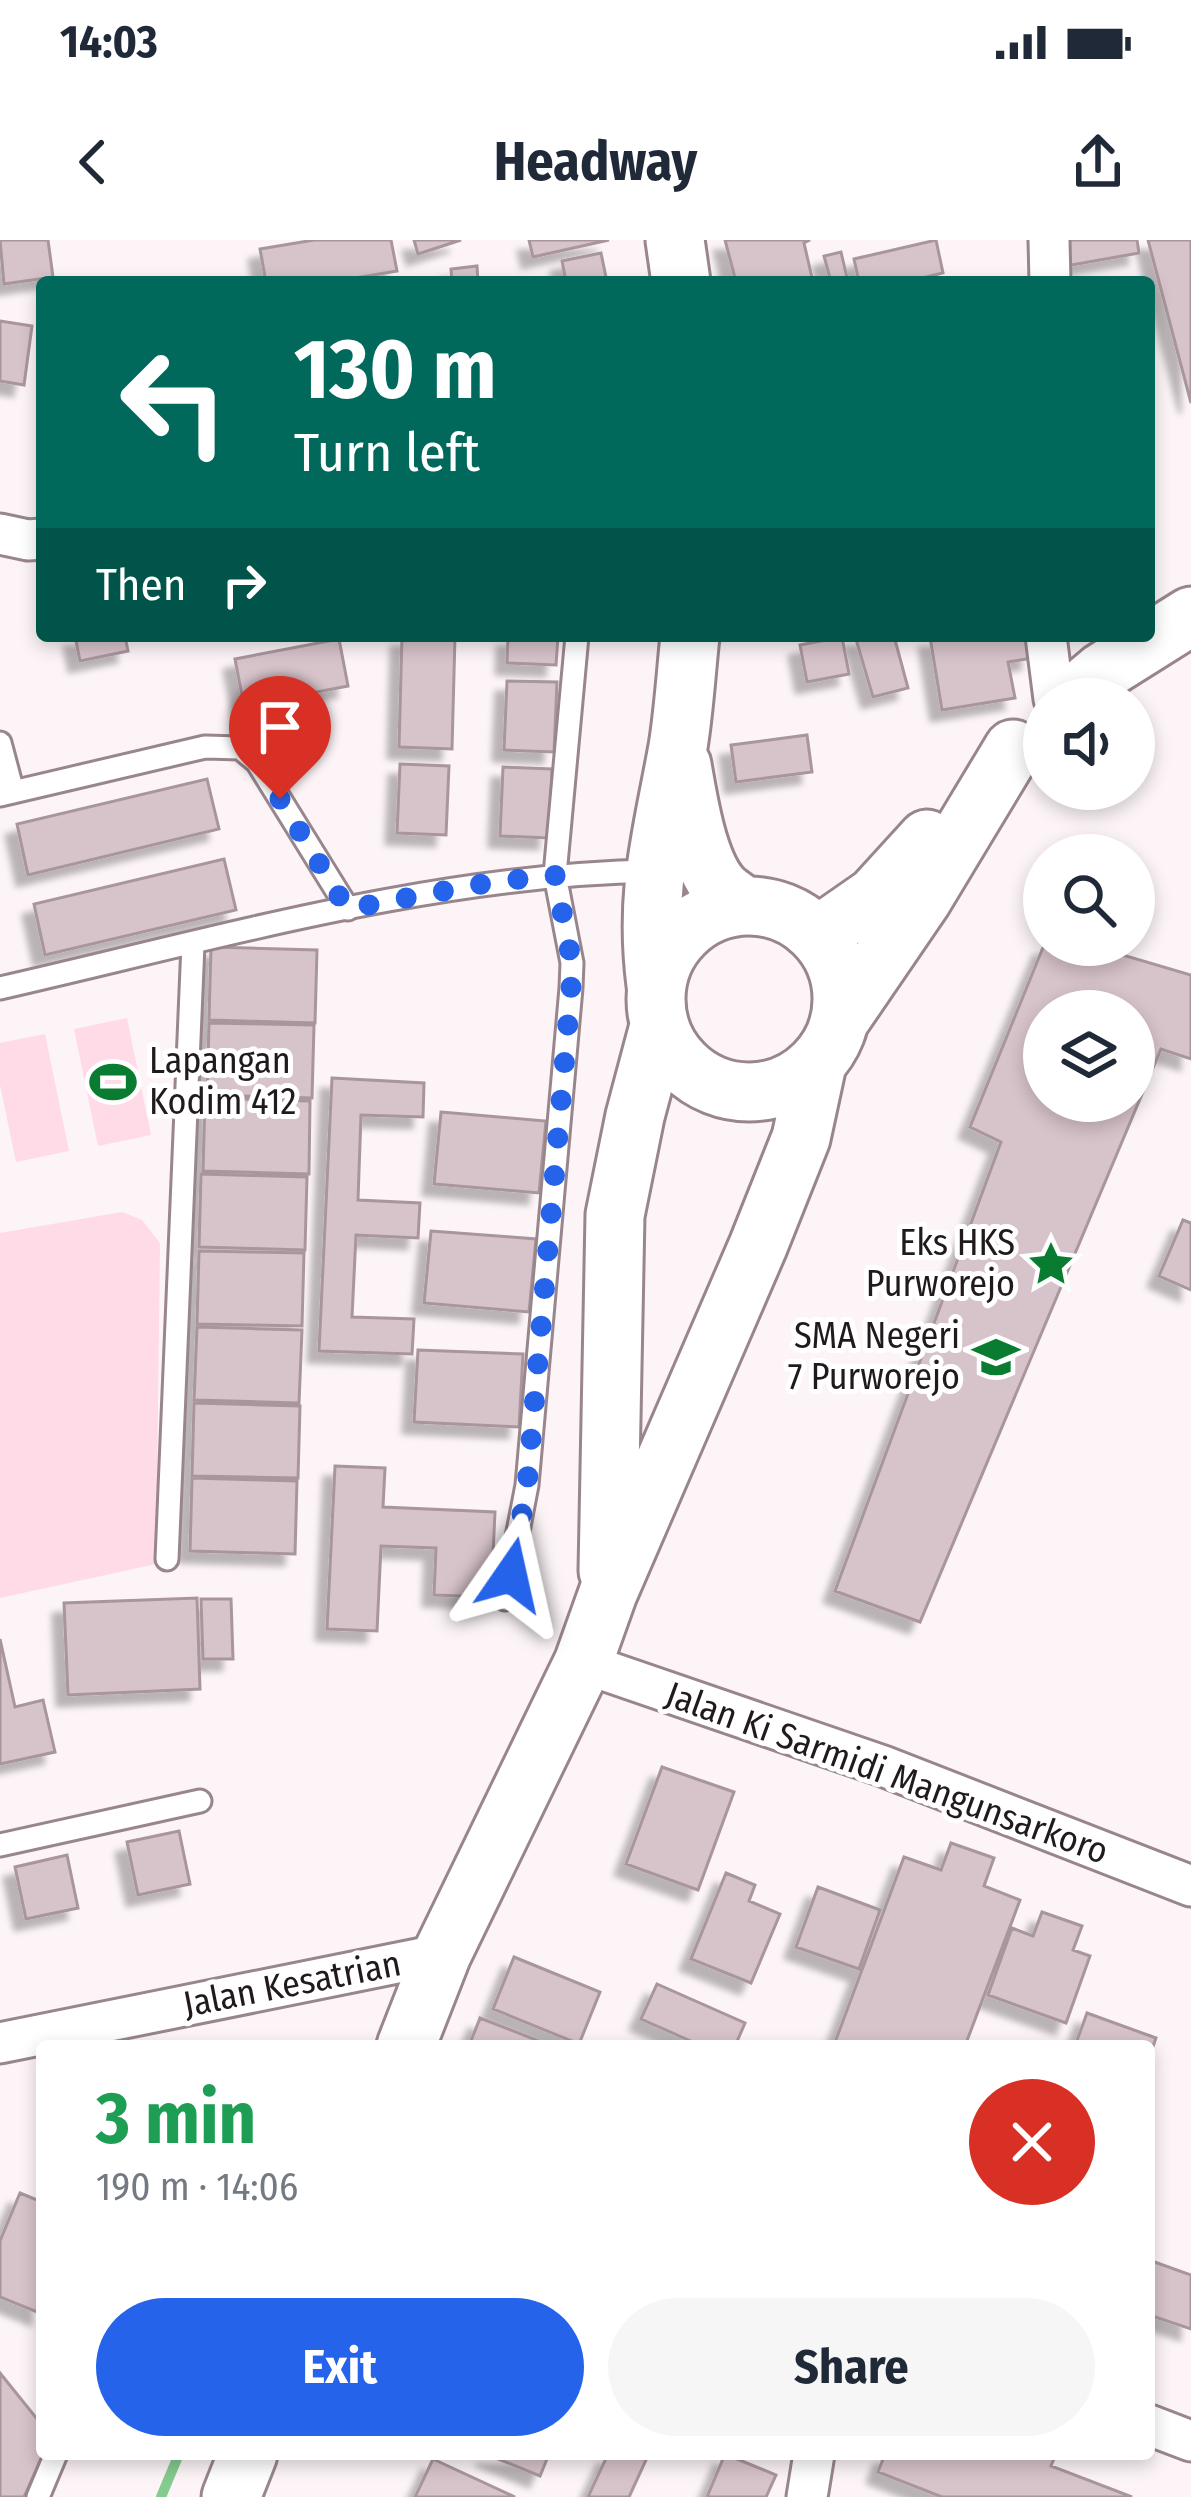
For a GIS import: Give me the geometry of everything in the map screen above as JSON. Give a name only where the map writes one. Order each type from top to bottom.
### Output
[{"type":"main road","points":[[674,240],[680,276]]},
{"type":"main road","points":[[1155,639],[1191,616]]},
{"type":"main road","points":[[688,642],[678,743],[652,871],[650,938],[657,1005],[674,1055],[697,1077],[727,1090],[760,1092],[790,1083],[829,1040],[1023,743]]},
{"type":"main road","points":[[1095,678],[1150,642]]},
{"type":"main road","points":[[819,935],[896,877],[975,782],[1023,739]]},
{"type":"main road","points":[[408,2040],[442,1954],[583,1663],[608,1593],[785,1178],[801,1138],[843,988],[835,960],[819,935],[799,919],[731,896],[690,814],[678,743]]},
{"type":"main road","points":[[608,1593],[615,1216],[666,955],[686,930],[731,896]]},
{"type":"street","points":[[1049,240],[1050,276]]},
{"type":"street","points":[[0,534],[36,540]]},
{"type":"street","points":[[1047,642],[1051,678]]},
{"type":"street","name":"Jalan Ki Sarmidi Mangunsarkoro","points":[[583,1663],[883,1766],[1191,1886]]},
{"type":"street","name":"Jalan Kesatrian","points":[[0,2043],[442,1954]]},
{"type":"street","points":[[1155,2427],[1191,2440]]},
{"type":"street","points":[[807,2497],[813,2460]]},
{"type":"lane","points":[[505,1600],[527,1486],[571,988],[572,963],[555,875],[576,642]]},
{"type":"lane","points":[[0,743],[6,794],[205,747],[240,748],[257,762],[347,909]]},
{"type":"lane","points":[[0,988],[347,909],[487,883],[652,871],[688,875],[731,896]]},
{"type":"lane","points":[[166,1559],[193,944]]},
{"type":"lane","points":[[0,1845],[200,1802]]},
{"type":"lane","points":[[38,2497],[53,2460]]},
{"type":"shaded area","name":"Lapangan Kodim 412","points":[[127,1018],[151,1135],[98,1146],[74,1029]]},
{"type":"shaded area","name":"Lapangan Kodim 412","points":[[45,1034],[69,1151],[16,1162],[0,1085],[0,1043]]},
{"type":"shaded area","name":"Lapangan Kodim 412","points":[[122,1212],[142,1220],[160,1243],[156,1564],[0,1598],[0,1233]]},
{"type":"building","points":[[0,240],[48,240],[53,276],[4,284]]},
{"type":"building","points":[[314,240],[391,240],[397,271],[367,276],[265,276],[260,249]]},
{"type":"building","points":[[414,240],[461,240],[418,254]]},
{"type":"building","points":[[529,240],[609,240],[533,257]]},
{"type":"building","points":[[725,240],[810,240],[804,243],[812,276],[734,276]]},
{"type":"building","points":[[936,240],[943,273],[858,276],[854,259]]},
{"type":"building","points":[[1062,240],[1137,240],[1139,253],[1066,266]]},
{"type":"building","points":[[1148,240],[1191,240],[1191,403]]},
{"type":"building","points":[[841,252],[847,276],[829,276],[824,256]]},
{"type":"building","points":[[601,253],[606,276],[565,276],[562,261]]},
{"type":"building","points":[[477,266],[478,276],[452,276],[451,269]]},
{"type":"building","points":[[0,321],[32,326],[24,385],[0,381]]},
{"type":"building","points":[[76,642],[126,642],[128,651],[80,661]]},
{"type":"building","points":[[340,642],[348,686],[244,706],[235,659]]},
{"type":"building","points":[[402,642],[455,642],[452,749],[399,747]]},
{"type":"building","points":[[508,642],[558,642],[556,665],[507,663]]},
{"type":"building","points":[[843,642],[849,674],[807,682],[800,645]]},
{"type":"building","points":[[857,642],[896,642],[908,688],[873,697]]},
{"type":"building","points":[[931,642],[1029,642],[1032,658],[1008,662],[1015,698],[942,710]]},
{"type":"building","points":[[507,681],[557,682],[554,752],[504,750]]},
{"type":"building","points":[[807,735],[812,772],[736,782],[731,745]]},
{"type":"building","points":[[400,764],[449,766],[446,835],[397,833]]},
{"type":"building","points":[[503,767],[552,769],[549,838],[500,836]]},
{"type":"building","points":[[207,779],[219,829],[28,875],[17,824]]},
{"type":"building","points":[[224,859],[236,910],[45,955],[34,904]]},
{"type":"building","points":[[211,947],[317,950],[315,1023],[209,1020]]},
{"type":"building","points":[[1155,964],[1191,975],[1191,1059],[1161,1049],[1155,1063],[1155,990],[1026,990],[1035,966]]},
{"type":"building","points":[[1023,997],[1023,1122],[1130,1122],[920,1622],[835,1591],[1001,1142],[970,1127]]},
{"type":"building","points":[[209,1023],[314,1025],[312,1098],[207,1095]]},
{"type":"building","points":[[332,1078],[424,1083],[423,1117],[361,1115],[358,1200],[420,1203],[418,1238],[356,1235],[352,1317],[414,1319],[412,1354],[319,1351]]},
{"type":"building","points":[[205,1098],[310,1101],[309,1174],[203,1171]]},
{"type":"building","points":[[441,1112],[546,1121],[539,1193],[434,1184]]},
{"type":"building","points":[[201,1174],[307,1177],[305,1250],[199,1247]]},
{"type":"building","points":[[1183,1220],[1191,1223],[1191,1290],[1159,1276]]},
{"type":"building","points":[[431,1231],[536,1239],[529,1312],[424,1303]]},
{"type":"building","points":[[199,1251],[304,1253],[302,1326],[197,1324]]},
{"type":"building","points":[[197,1327],[302,1330],[299,1403],[194,1400]]},
{"type":"building","points":[[418,1350],[523,1354],[519,1427],[414,1422]]},
{"type":"building","points":[[194,1403],[300,1406],[298,1478],[192,1476]]},
{"type":"building","points":[[335,1466],[385,1468],[383,1507],[495,1512],[491,1597],[434,1595],[436,1548],[381,1546],[377,1631],[327,1629]]},
{"type":"building","points":[[192,1478],[297,1481],[295,1554],[190,1551]]},
{"type":"building","points":[[197,1598],[200,1689],[68,1695],[64,1603]]},
{"type":"building","points":[[201,1599],[231,1599],[233,1659],[203,1659]]},
{"type":"building","points":[[0,1639],[15,1707],[43,1700],[55,1752],[0,1764]]},
{"type":"building","points":[[662,1767],[734,1792],[698,1890],[626,1864]]},
{"type":"building","points":[[179,1831],[190,1884],[138,1895],[127,1842]]},
{"type":"building","points":[[951,1843],[994,1858],[984,1886],[1020,1900],[967,2040],[836,2040],[904,1857],[941,1870]]},
{"type":"building","points":[[67,1855],[78,1908],[26,1919],[15,1867]]},
{"type":"building","points":[[726,1873],[755,1885],[749,1901],[780,1914],[751,1983],[691,1959]]},
{"type":"building","points":[[818,1887],[880,1910],[859,1969],[796,1947]]},
{"type":"building","points":[[1042,1912],[1082,1926],[1073,1950],[1090,1956],[1066,2023],[988,1995],[1012,1928],[1033,1936]]},
{"type":"building","points":[[514,1957],[600,1992],[581,2040],[569,2040],[493,2009]]},
{"type":"building","points":[[657,1984],[745,2023],[738,2040],[688,2040],[641,2019]]},
{"type":"building","points":[[1087,2013],[1156,2038],[1155,2041],[1077,2040]]},
{"type":"building","points":[[480,2018],[536,2040],[471,2040]]},
{"type":"building","points":[[20,2193],[36,2200],[36,2312],[0,2297],[0,2241]]},
{"type":"building","points":[[1155,2262],[1191,2275],[1191,2329],[1155,2317]]},
{"type":"building","points":[[0,2373],[36,2418],[36,2460],[40,2460],[24,2497],[0,2497]]},
{"type":"building","points":[[435,2460],[515,2497],[415,2497]]},
{"type":"building","points":[[501,2460],[547,2460],[540,2476]]},
{"type":"building","points":[[605,2460],[646,2460],[629,2497],[588,2497]]},
{"type":"building","points":[[722,2460],[740,2460],[776,2475],[766,2497],[707,2497]]},
{"type":"building","points":[[883,2460],[1054,2460],[1051,2466],[1132,2497],[942,2497],[878,2472]]},
{"type":"waterway","points":[[161,2497],[176,2460]]},
{"type":"place","name":"Lapangan Kodim 412","points":[[113,1082]]},
{"type":"place","name":"Eks HKS Purworejo","points":[[1051,1264]]},
{"type":"place","name":"SMA Negeri 7 Purworejo","points":[[996,1357]]},
{"type":"route","points":[[280,799],[347,909],[555,875],[568,934],[571,988],[527,1486],[511,1575]]}]
